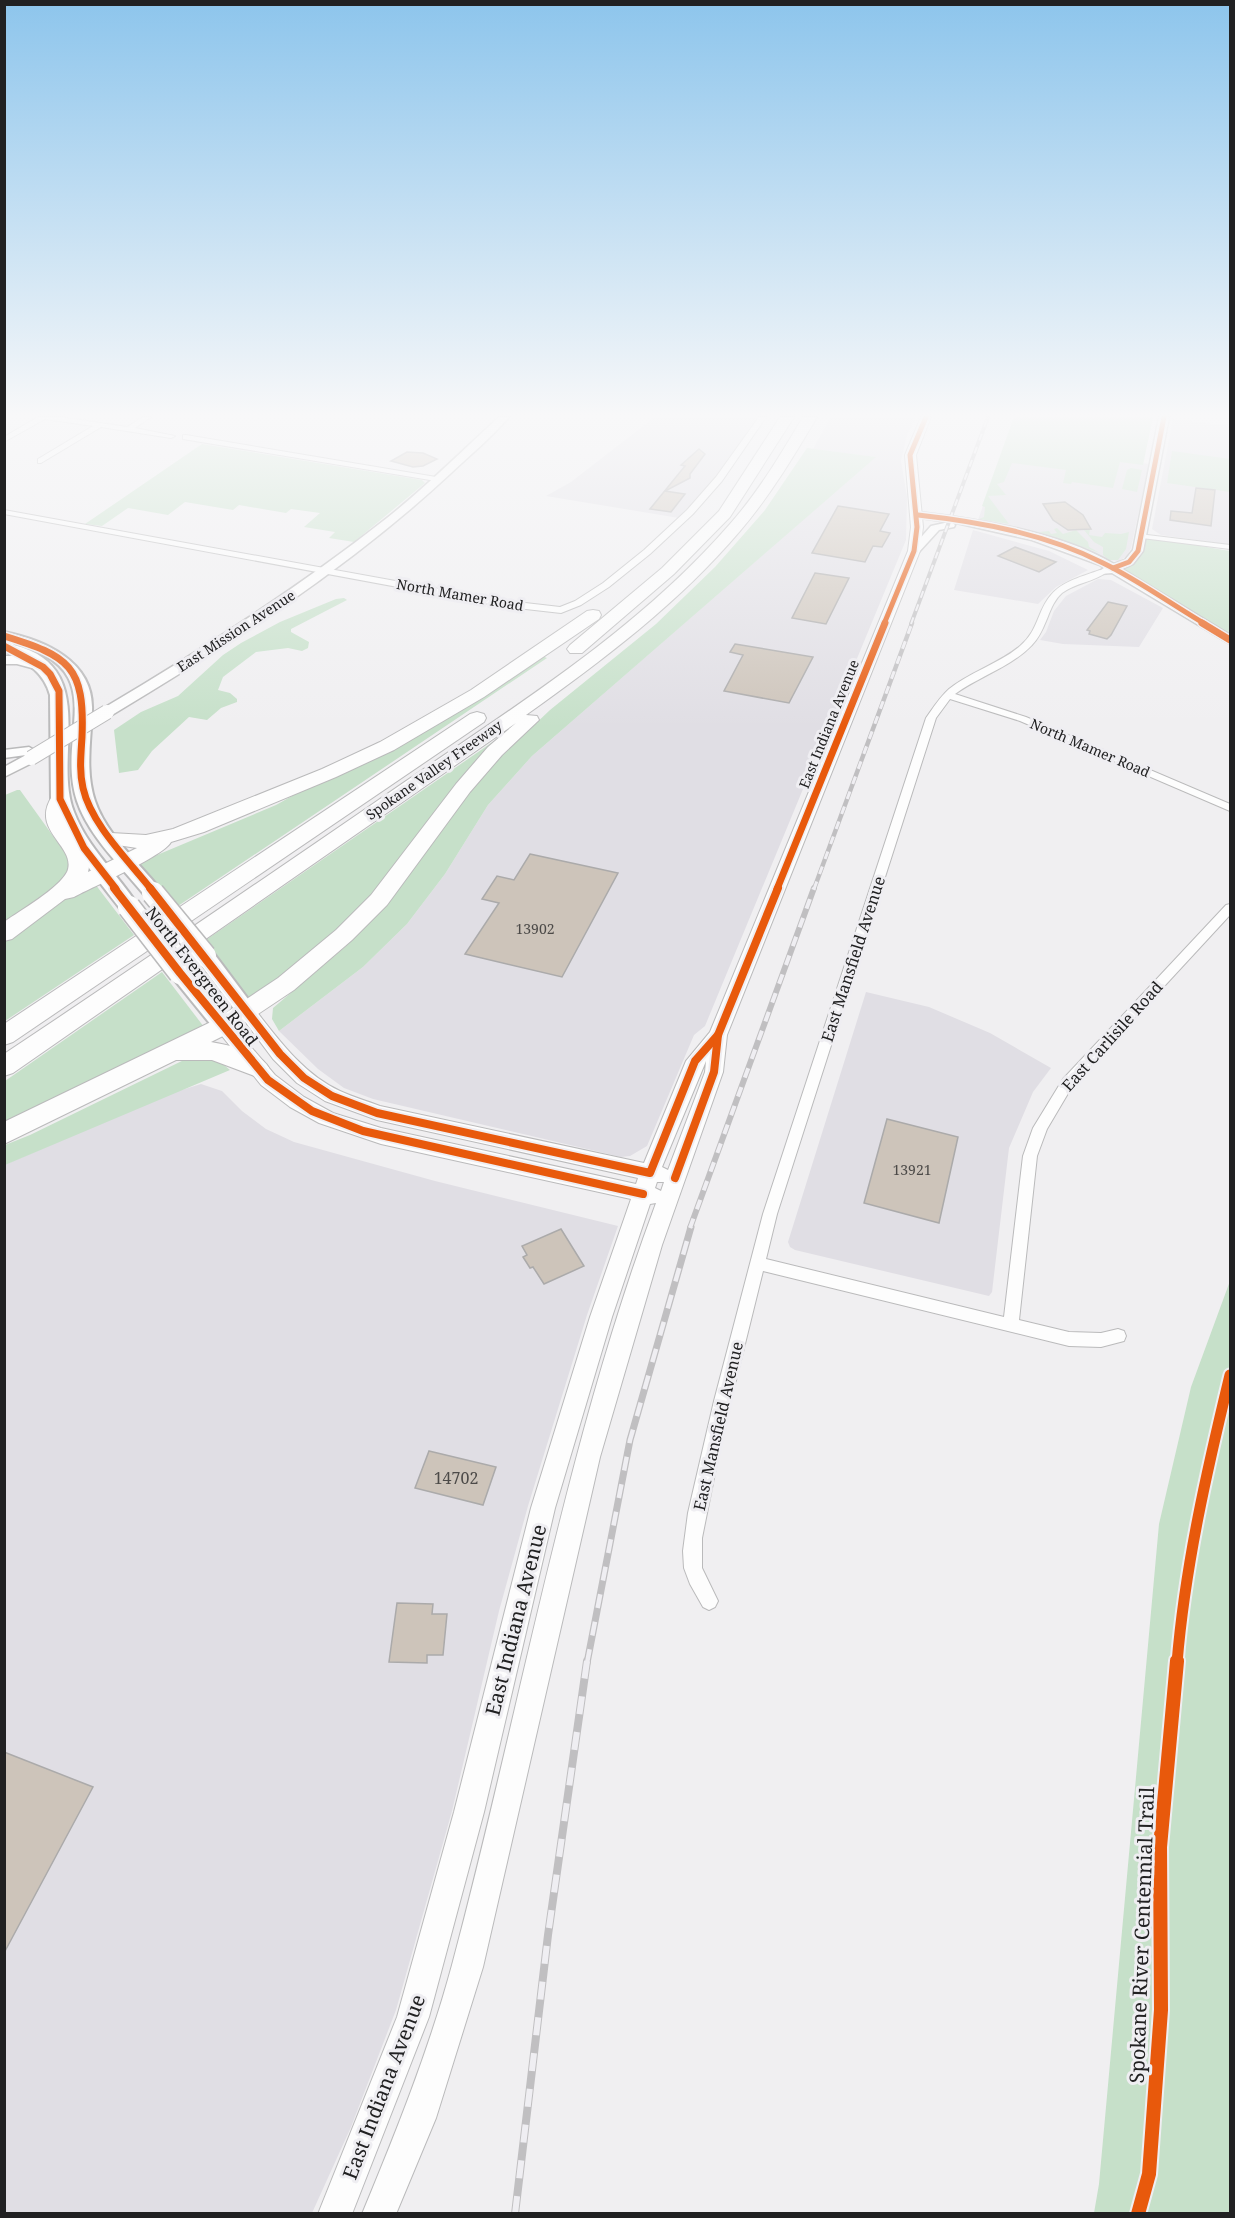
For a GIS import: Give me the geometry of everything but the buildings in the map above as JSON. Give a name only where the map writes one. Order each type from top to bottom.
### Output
[{"type":"highway","points":[[111,839],[141,843],[174,835],[355,762],[394,742],[495,681],[570,631],[640,579],[706,521]]},
{"type":"highway","name":"Spokane Valley Freeway","points":[[4,1036],[567,657],[644,593],[719,521]]},
{"type":"highway","name":"Spokane Valley Freeway","points":[[4,1067],[183,945],[603,649],[666,598],[724,540],[739,521]]},
{"type":"highway","points":[[4,1134],[223,1026],[286,984],[373,907],[474,774],[518,730],[574,682],[603,649]]},
{"type":"highway","points":[[4,934],[66,886],[78,872],[79,861],[58,829],[54,815],[60,799]]},
{"type":"highway","points":[[30,913],[103,873],[129,862],[174,835]]},
{"type":"highway","points":[[165,1053],[214,1049],[228,1053],[257,1068]]},
{"type":"main road","name":"East Indiana Avenue","points":[[380,2214],[419,2118],[467,1967],[588,1457],[620,1345],[671,1189],[714,1071],[718,1035],[914,551],[918,521]]},
{"type":"main road","name":"North Evergreen Road","points":[[7,646],[43,667],[55,682],[60,701],[60,799],[84,848],[180,973],[268,1080],[297,1102],[344,1125],[381,1136],[646,1183]]},
{"type":"main road","name":"North Evergreen Road","points":[[7,646],[47,651],[69,667],[78,680],[84,696],[81,736],[85,795],[93,815],[280,1054],[304,1078],[332,1096],[377,1113],[671,1189]]},
{"type":"main road","name":"East Indiana Avenue","points":[[334,2214],[366,2140],[413,2017],[469,1812],[543,1508],[601,1317],[646,1183],[695,1061],[718,1035]]},
{"type":"street","name":"North Mamer Road","points":[[50,521],[500,603],[561,610],[578,603],[606,585],[680,521]]},
{"type":"street","name":"East Mission Avenue","points":[[6,770],[207,651],[325,571],[390,521]]},
{"type":"street","points":[[932,521],[1041,545],[1108,570],[1230,645]]},
{"type":"street","points":[[957,521],[1017,532],[1068,547],[1230,640]]},
{"type":"street","name":"East Mansfield Avenue","points":[[709,1601],[698,1582],[692,1565],[693,1536],[717,1423],[757,1263],[770,1214],[931,718],[948,695],[972,677],[1020,651],[1037,633],[1054,596],[1065,587],[1136,557],[1145,521]]},
{"type":"street","points":[[914,551],[935,528],[950,525]]},
{"type":"street","points":[[1142,536],[1230,549]]},
{"type":"street","name":"North Mamer Road","points":[[948,695],[1023,719],[1230,808]]},
{"type":"street","points":[[4,754],[30,755]]},
{"type":"street","name":"East Carlisile Road","points":[[1011,1326],[1030,1155],[1048,1112],[1068,1082],[1230,908]]},
{"type":"street","points":[[757,1263],[1069,1340],[1101,1340],[1118,1336]]},
{"type":"shaded area","points":[[802,521],[906,521],[906,540],[705,1026],[694,1035],[647,1146],[630,1156],[621,1157],[373,1099],[344,1088],[318,1069],[279,1031],[363,967],[407,924],[445,874],[488,805],[532,756]]},
{"type":"shaded area","points":[[980,521],[1137,521],[1127,556],[1119,561],[1105,560]]},
{"type":"shaded area","points":[[1154,521],[1230,521],[1230,545],[1161,535],[1152,529]]},
{"type":"shaded area","points":[[973,530],[1049,551],[1088,570],[1056,587],[1038,604],[954,590]]},
{"type":"shaded area","points":[[1098,579],[1111,580],[1163,608],[1139,647],[1063,644],[1040,640],[1046,632],[1054,611],[1066,596]]},
{"type":"shaded area","points":[[866,992],[929,1007],[990,1033],[1051,1068],[1033,1092],[1009,1148],[992,1292],[989,1296],[790,1247],[788,1242]]},
{"type":"shaded area","points":[[201,1084],[222,1091],[242,1111],[266,1129],[294,1142],[435,1181],[618,1226],[587,1315],[528,1506],[499,1611],[452,1811],[396,2010],[351,2127],[312,2213],[5,2213],[4,1165],[172,1093]]},
{"type":"green space","points":[[90,521],[110,521],[102,526],[85,524]]},
{"type":"green space","points":[[311,521],[380,521],[354,542],[329,538],[335,532],[304,527]]},
{"type":"green space","points":[[756,521],[803,521],[532,756],[488,805],[445,874],[407,924],[363,967],[279,1031],[272,1019],[273,1008],[345,947],[389,902],[459,804],[491,766],[550,710],[656,624],[715,567]]},
{"type":"green space","points":[[988,521],[1006,521],[1009,524]]},
{"type":"green space","points":[[1057,528],[1063,534],[1076,530],[1088,542],[1089,547],[1100,553],[1039,532],[1057,533],[1054,529]]},
{"type":"green space","points":[[1090,529],[1089,535],[1102,537],[1105,533],[1129,532],[1126,549],[1118,560],[1109,560],[1103,555],[1103,547],[1094,542],[1084,530]]},
{"type":"green space","points":[[1142,536],[1230,551],[1230,640],[1113,568],[1129,562]]},
{"type":"green space","points":[[336,599],[347,600],[291,629],[291,632],[309,642],[308,648],[302,651],[288,648],[256,652],[223,677],[218,690],[230,693],[237,699],[237,702],[221,708],[207,720],[189,717],[152,751],[138,770],[119,773],[114,730],[141,712],[178,696],[223,655],[241,643],[280,622]]},
{"type":"green space","points":[[542,656],[547,658],[175,908],[138,863],[276,805]]},
{"type":"green space","points":[[494,741],[496,742],[393,873],[339,933],[249,1001],[203,942]]},
{"type":"green space","points":[[20,790],[71,861],[72,867],[63,881],[5,924],[5,795]]},
{"type":"green space","points":[[92,880],[134,935],[5,1021],[4,941],[21,927]]},
{"type":"green space","points":[[162,972],[204,1027],[5,1125],[5,1081]]},
{"type":"green space","points":[[188,1058],[218,1060],[230,1070],[5,1165],[5,1145]]},
{"type":"green space","points":[[1230,1281],[1230,2213],[1094,2213],[1099,2184],[1159,1524],[1191,1387]]},
{"type":"railway","points":[[911,624],[949,521]]},
{"type":"railway","points":[[814,889],[912,623]]},
{"type":"railway","points":[[690,1228],[814,888]]},
{"type":"railway","points":[[587,1663],[630,1440],[691,1227]]},
{"type":"railway","points":[[515,2214],[548,1935],[587,1661]]},
{"type":"cycle path","points":[[675,1178],[714,1072],[718,1035],[914,551],[916,521]]},
{"type":"cycle path","points":[[962,521],[1013,531],[1082,553],[1104,563],[1230,640]]},
{"type":"cycle path","points":[[1113,568],[1129,562],[1138,551],[1144,521]]},
{"type":"cycle path","points":[[4,636],[44,648],[68,665],[79,685],[83,708],[81,760],[83,787],[93,815],[280,1054],[304,1078],[332,1096],[377,1113],[650,1173],[695,1061],[718,1035]]},
{"type":"cycle path","points":[[4,646],[43,667],[50,674],[59,691],[60,799],[84,848],[180,973],[268,1080],[312,1111],[363,1131],[643,1194]]},
{"type":"cycle path","name":"Spokane River Centennial Trail","points":[[1138,2214],[1149,2174],[1161,2010],[1160,1847],[1180,1624],[1208,1467],[1230,1375]]}]
